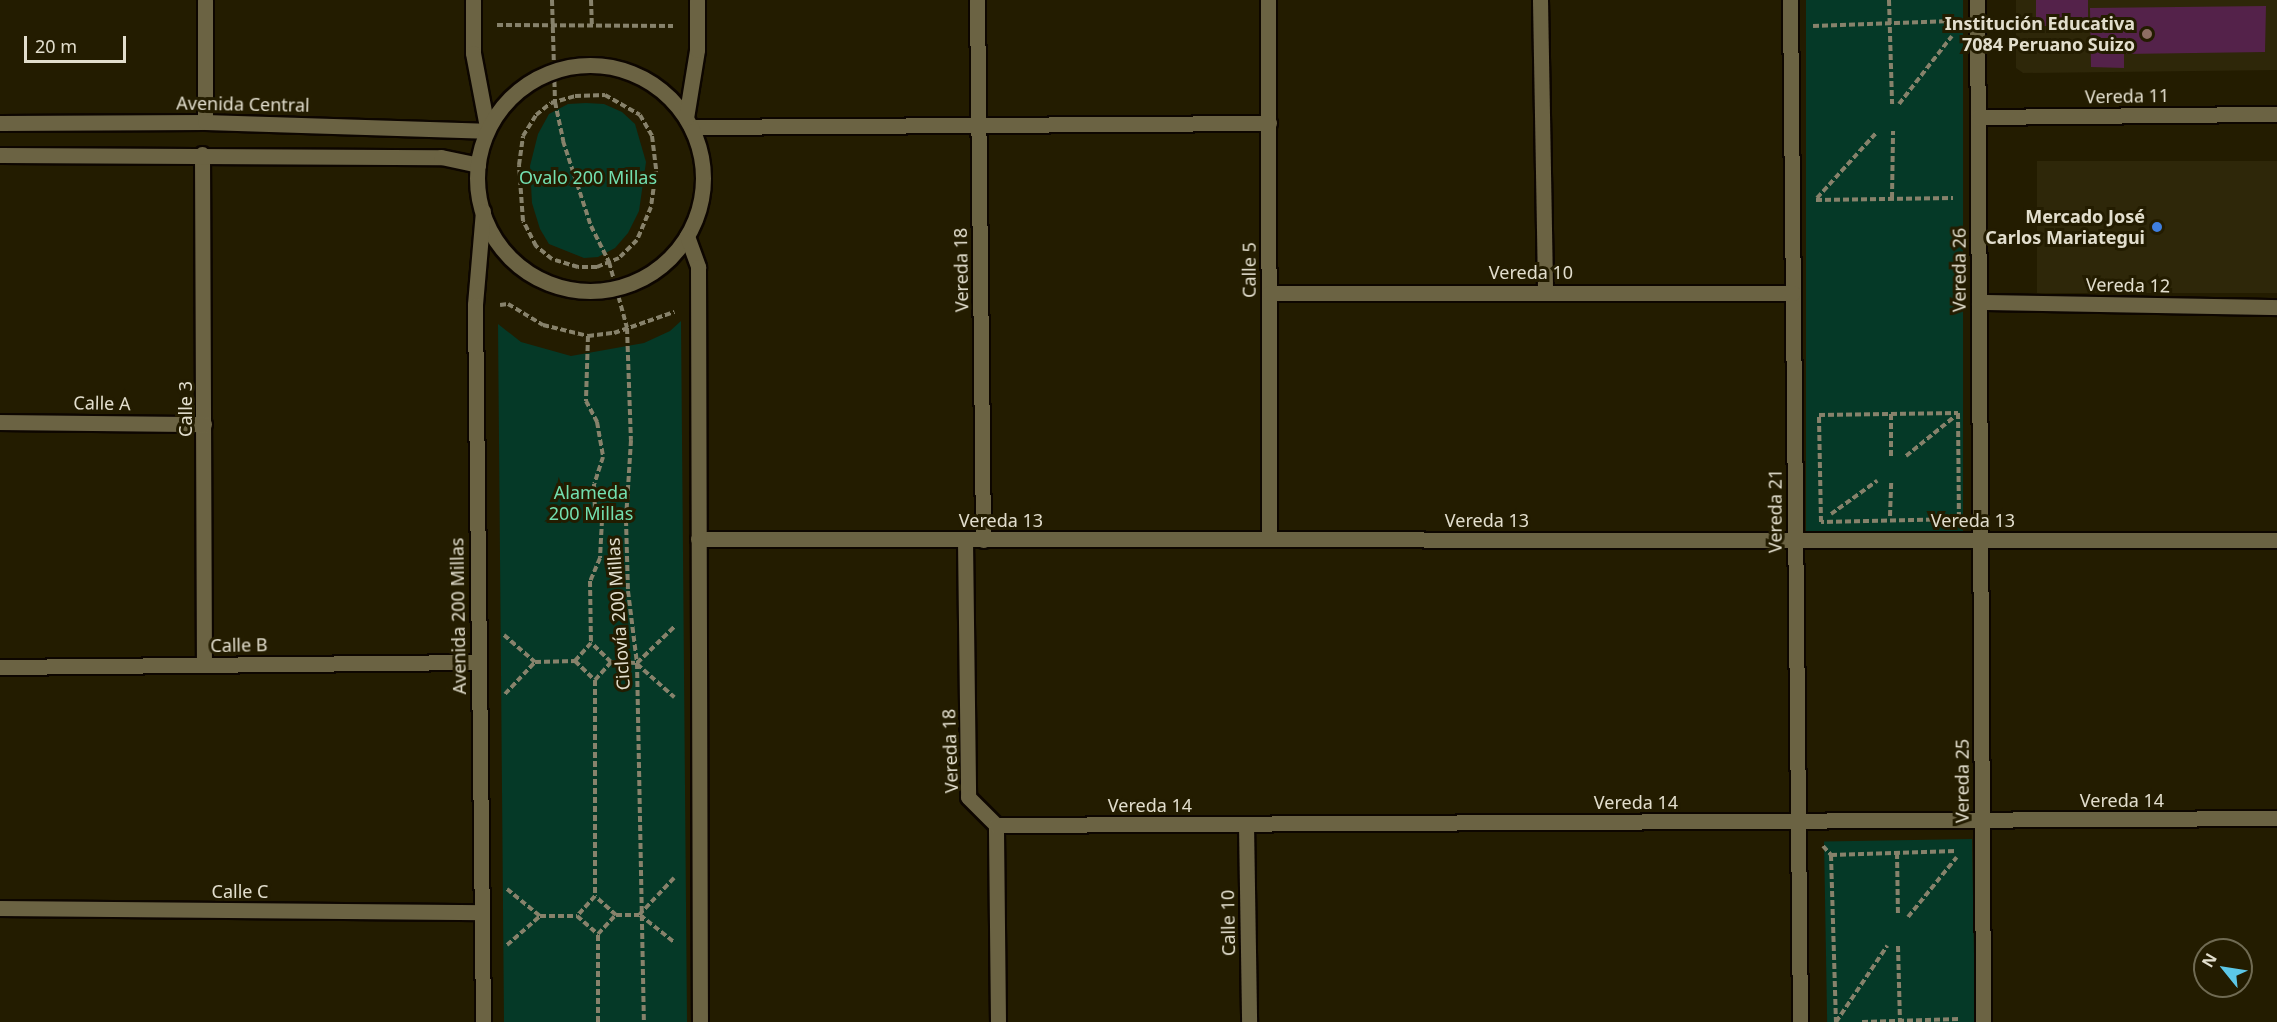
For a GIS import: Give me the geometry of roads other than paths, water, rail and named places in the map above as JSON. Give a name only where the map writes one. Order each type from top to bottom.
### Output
[{"type":"street","points":[[205,0],[205,122]]},
{"type":"street","points":[[472,0],[473,53],[486,129],[478,165],[483,211],[503,252],[526,272],[554,286],[584,292],[617,288],[643,278],[668,260],[687,236],[699,207],[703,177],[689,122],[697,0]]},
{"type":"street","name":"Vereda 18","points":[[978,0],[983,540]]},
{"type":"street","name":"Calle 5","points":[[1268,0],[1269,539]]},
{"type":"street","points":[[1540,0],[1545,291]]},
{"type":"street","name":"Vereda 21","points":[[1790,0],[1800,1022]]},
{"type":"street","name":"Vereda 26","points":[[1977,0],[1980,540]]},
{"type":"street","points":[[486,129],[524,87],[554,72],[581,66],[612,68],[641,77],[666,94],[689,122]]},
{"type":"street","name":"Vereda 11","points":[[1978,117],[2277,114]]},
{"type":"street","name":"Avenida Central","points":[[0,123],[205,122],[486,129]]},
{"type":"street","points":[[689,122],[979,125],[1269,123]]},
{"type":"street","name":"Calle 3","points":[[202,154],[204,665]]},
{"type":"street","points":[[0,155],[441,156],[478,165]]},
{"type":"street","name":"Avenida 200 Millas","points":[[483,211],[475,305],[483,1022]]},
{"type":"street","points":[[687,236],[698,267],[700,1022]]},
{"type":"street","name":"Vereda 10","points":[[1269,293],[1545,291],[1792,293]]},
{"type":"street","name":"Vereda 12","points":[[1978,302],[2277,308]]},
{"type":"street","name":"Calle A","points":[[0,422],[204,424]]},
{"type":"street","name":"Vereda 13","points":[[698,539],[2277,540]]},
{"type":"street","name":"Vereda 18","points":[[965,540],[968,797],[996,825]]},
{"type":"street","name":"Vereda 25","points":[[1980,540],[1983,1022]]},
{"type":"street","name":"Calle B","points":[[0,667],[478,662]]},
{"type":"street","name":"Vereda 14","points":[[996,825],[2277,818]]},
{"type":"street","name":"Calle 10","points":[[1246,824],[1249,1022]]},
{"type":"street","points":[[996,825],[998,1022]]},
{"type":"street","name":"Calle C","points":[[0,909],[480,912]]},
{"type":"place","name":"Institución Educativa 7084 Peruano Suizo","points":[[2147,34]]},
{"type":"place","name":"Mercado José Carlos Mariategui","points":[[2157,227]]},
{"type":"park label","name":"Ovalo 200 Millas","points":[[588,177]]},
{"type":"park label","name":"Alameda 200 Millas","points":[[591,503]]}]
